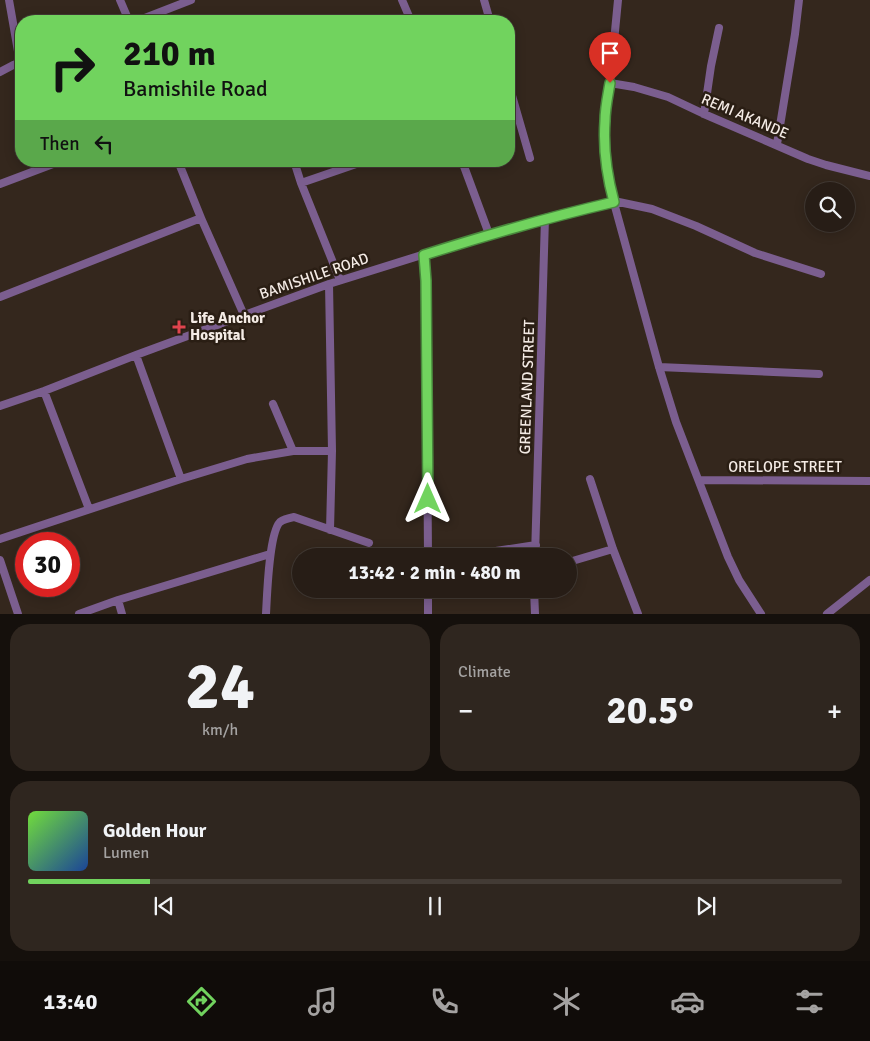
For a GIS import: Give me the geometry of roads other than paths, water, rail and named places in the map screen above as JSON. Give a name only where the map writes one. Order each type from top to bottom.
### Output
[{"type":"street","points":[[9,0],[15,34]]},
{"type":"street","points":[[120,0],[126,15]]},
{"type":"street","points":[[152,15],[191,0]]},
{"type":"street","points":[[402,0],[408,15]]},
{"type":"street","points":[[484,0],[488,15]]},
{"type":"street","points":[[618,0],[605,120],[604,150],[614,202],[676,422],[728,557],[739,580],[761,614]]},
{"type":"street","points":[[776,144],[799,0]]},
{"type":"street","points":[[704,114],[719,28]]},
{"type":"street","points":[[0,72],[15,64]]},
{"type":"street","name":"REMI AKANDE","points":[[610,83],[634,87],[668,97],[808,159],[870,176]]},
{"type":"street","points":[[515,106],[530,158]]},
{"type":"street","points":[[0,184],[45,167]]},
{"type":"street","points":[[180,167],[244,315]]},
{"type":"street","points":[[296,167],[340,280]]},
{"type":"street","points":[[301,183],[348,167]]},
{"type":"street","points":[[464,167],[489,234]]},
{"type":"street","points":[[614,202],[652,209],[696,226],[755,254],[821,274]]},
{"type":"street","name":"BAMISHILE ROAD","points":[[0,406],[340,280],[545,218],[614,202]]},
{"type":"street","points":[[0,297],[201,218]]},
{"type":"street","name":"GREENLAND STREET","points":[[536,548],[545,218]]},
{"type":"street","points":[[424,255],[426,291],[428,548]]},
{"type":"street","points":[[329,284],[332,451],[330,530]]},
{"type":"street","points":[[136,355],[182,479]]},
{"type":"street","points":[[659,366],[819,374]]},
{"type":"street","points":[[44,391],[89,509]]},
{"type":"street","points":[[273,404],[293,451]]},
{"type":"street","points":[[0,539],[182,479],[247,460],[293,451],[332,451]]},
{"type":"street","points":[[590,479],[613,549],[638,614]]},
{"type":"street","name":"ORELOPE STREET","points":[[699,480],[870,481]]},
{"type":"street","points":[[267,613],[270,554],[276,527],[281,522],[294,517],[368,543]]},
{"type":"street","points":[[516,548],[536,545]]},
{"type":"street","points":[[577,560],[613,549]]},
{"type":"street","points":[[79,614],[118,600],[270,554]]},
{"type":"street","points":[[0,560],[18,614]]},
{"type":"street","points":[[827,614],[870,580]]},
{"type":"street","points":[[428,598],[428,614]]},
{"type":"street","points":[[534,598],[535,614]]},
{"type":"street","points":[[118,600],[122,614]]},
{"type":"place","name":"Life Anchor Hospital","points":[[179,327]]}]
